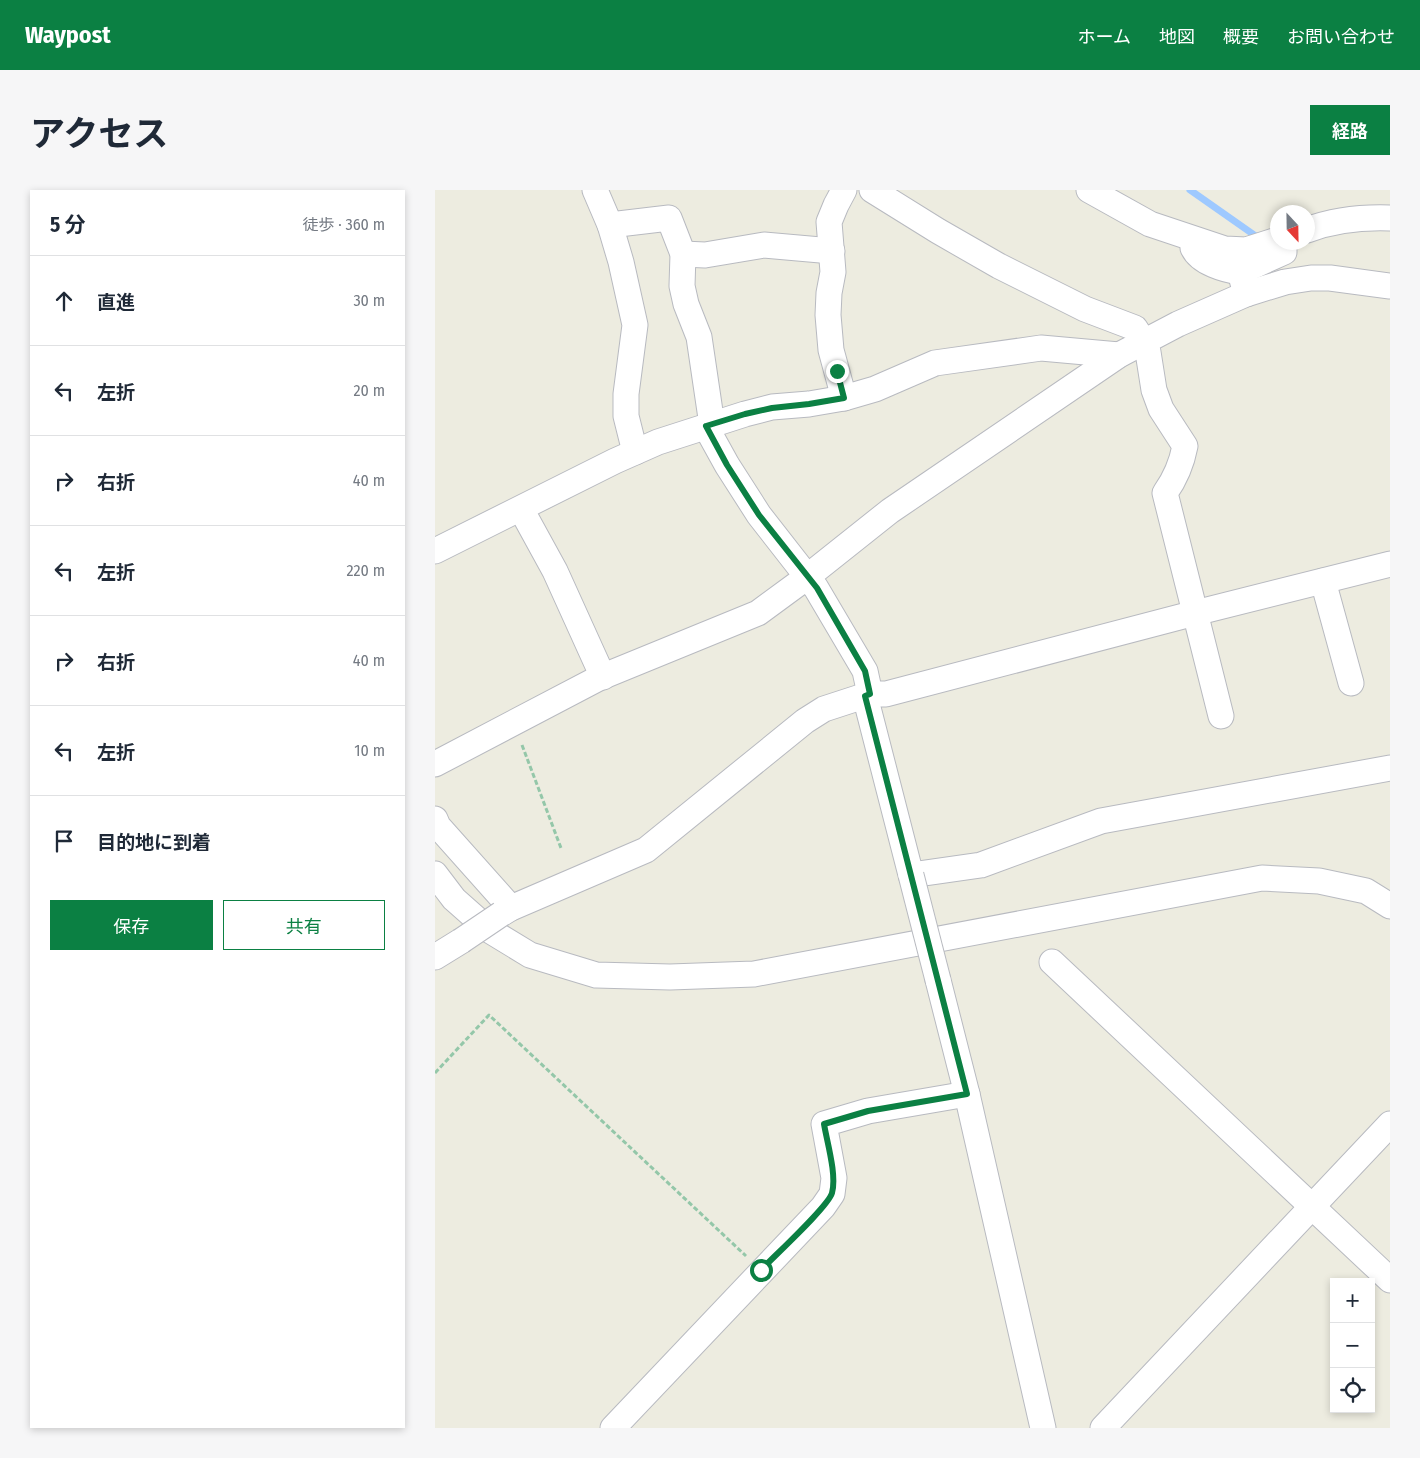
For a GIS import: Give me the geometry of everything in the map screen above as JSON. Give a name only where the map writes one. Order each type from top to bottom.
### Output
[{"type":"street","points":[[595,190],[610,225],[621,262],[635,325],[626,401],[626,416],[635,452]]},
{"type":"street","points":[[844,190],[829,222],[833,272],[829,293],[828,315],[831,350],[844,398]]},
{"type":"street","points":[[872,190],[999,266],[1085,309],[1135,328],[1148,352],[1154,390],[1161,409],[1185,446],[1183,457],[1173,482],[1165,493],[1221,716]]},
{"type":"street","points":[[1089,190],[1150,224],[1225,249],[1246,250],[1270,242]]},
{"type":"street","points":[[610,225],[669,218],[683,254],[682,286],[686,304],[699,336],[709,426],[727,465],[750,502],[817,588],[865,671],[868,695],[911,875],[967,1094],[1043,1428]]},
{"type":"street","points":[[1315,227],[1324,224],[1366,218],[1390,218]]},
{"type":"street","points":[[1195,240],[1193,248],[1196,256],[1227,270],[1243,283],[1330,278],[1390,286]]},
{"type":"street","points":[[683,254],[705,255],[764,245],[832,251]]},
{"type":"street","points":[[435,764],[603,677],[758,613],[890,511],[1119,356],[1178,324],[1243,283],[1284,252],[1284,250]]},
{"type":"street","points":[[435,551],[657,442],[745,414],[772,408],[844,398],[875,389],[935,363],[1041,348],[1119,356]]},
{"type":"street","points":[[521,509],[555,571],[603,677]]},
{"type":"street","points":[[435,957],[461,942],[506,911],[645,850],[805,721],[824,709],[868,695],[886,694],[1390,564]]},
{"type":"street","points":[[1323,581],[1351,682]]},
{"type":"street","points":[[911,875],[981,865],[1101,821],[1390,768]]},
{"type":"street","points":[[435,819],[438,826],[506,911]]},
{"type":"street","points":[[435,874],[454,899],[489,930],[530,955],[595,975],[605,976],[669,978],[754,974],[1262,878],[1319,881],[1366,891],[1390,906]]},
{"type":"street","points":[[1053,962],[1390,1280]]},
{"type":"street","points":[[613,1428],[761,1270],[823,1207],[832,1194],[834,1178],[824,1124],[868,1111],[967,1094]]},
{"type":"street","points":[[1103,1428],[1390,1124]]},
{"type":"path","points":[[521,742],[561,848]]},
{"type":"path","points":[[435,1073],[489,1015],[761,1270]]},
{"type":"waterway","points":[[1190,190],[1260,239]]},
{"type":"route","points":[[761,1270],[823,1207],[832,1194],[834,1178],[824,1124],[868,1111],[967,1094],[865,696],[870,694],[865,671],[817,588],[759,515],[727,465],[706,426],[772,408],[844,398],[837,371]]}]
